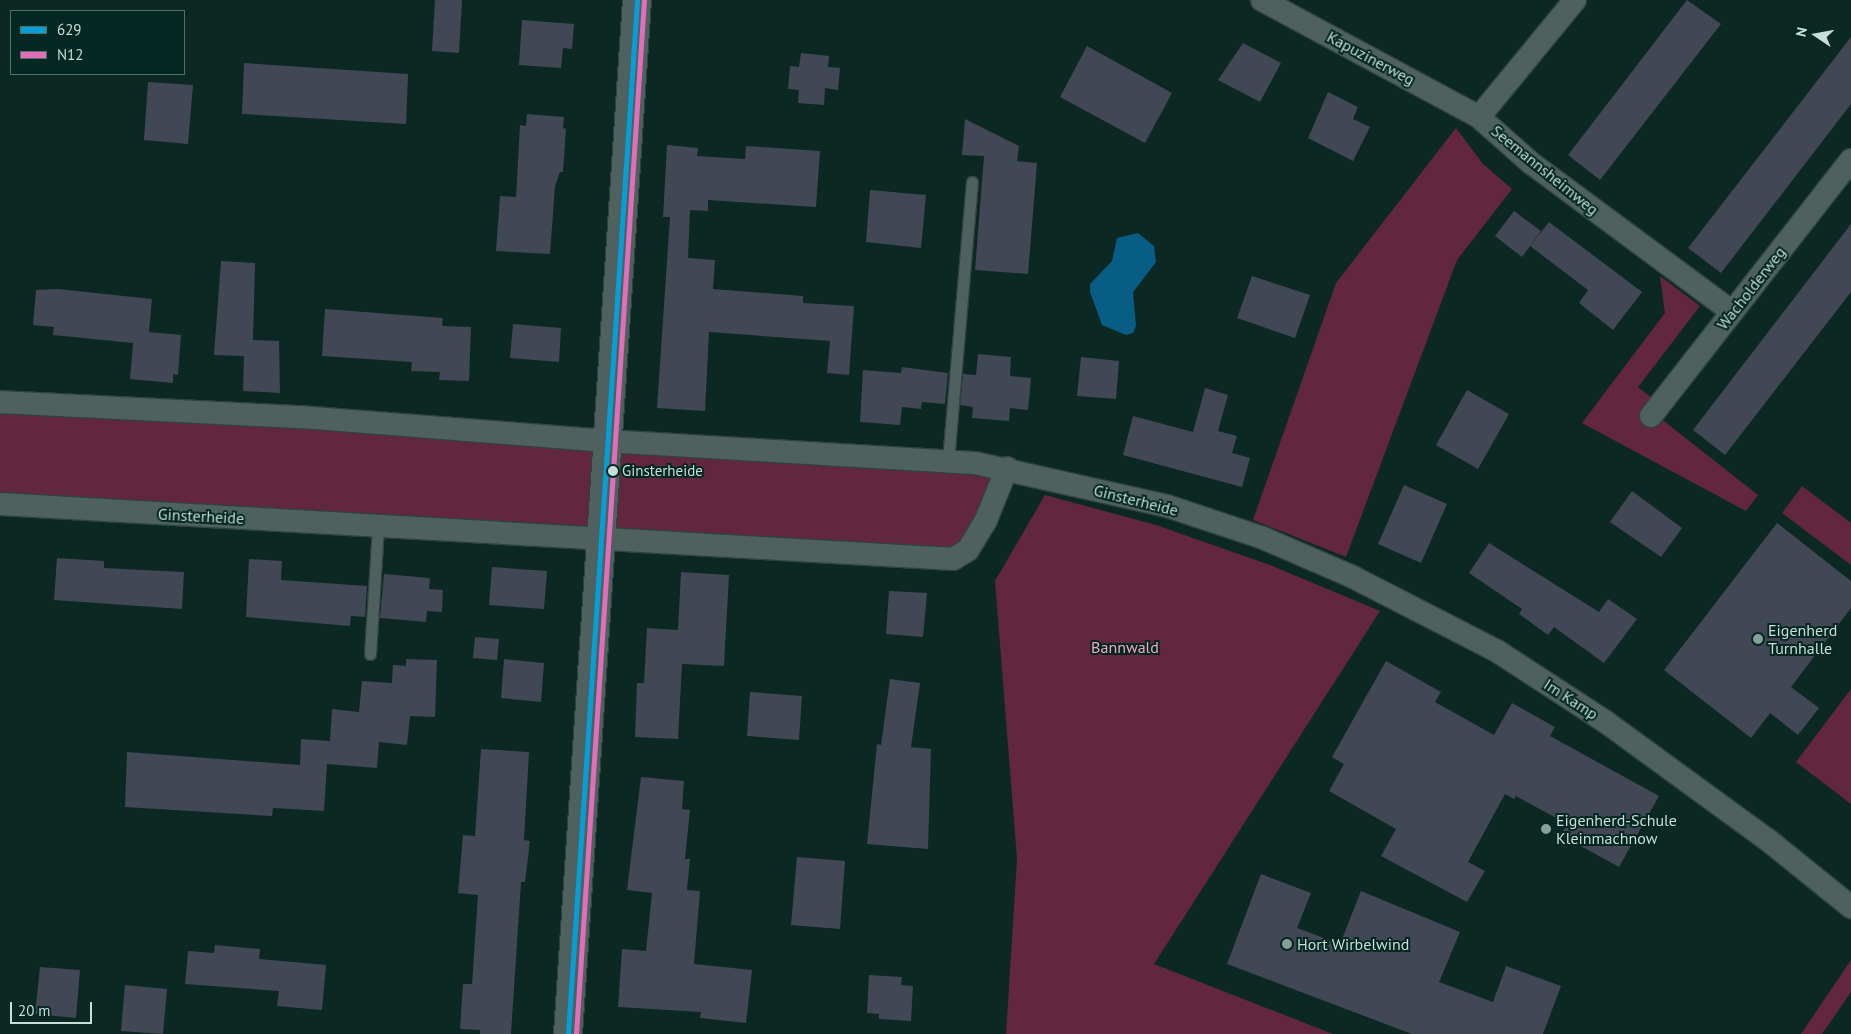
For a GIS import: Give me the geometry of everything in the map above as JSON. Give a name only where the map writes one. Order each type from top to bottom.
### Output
[{"type":"street","points":[[568,1034],[605,441],[637,0]]},
{"type":"street","name":"Kapuzinerweg","points":[[1262,0],[1479,117]]},
{"type":"street","name":"Seemannsheimweg","points":[[1575,0],[1479,117],[1531,163],[1732,312]]},
{"type":"street","name":"Wacholderweg","points":[[1651,416],[1851,160]]},
{"type":"street","name":"Ginsterheide","points":[[0,402],[302,417],[605,441],[948,461],[1007,468],[1168,506],[1262,538]]},
{"type":"street","name":"Ginsterheide","points":[[0,504],[953,559],[968,550],[986,520],[1007,468]]},
{"type":"street","name":"Im Kamp","points":[[1262,538],[1388,592],[1497,651],[1606,722],[1768,840],[1851,907]]},
{"type":"lane","points":[[948,461],[972,182]]},
{"type":"lane","points":[[370,654],[378,526]]},
{"type":"green space","points":[[1456,128],[1483,164],[1512,189],[1457,260],[1346,557],[1253,520],[1336,283]]},
{"type":"green space","points":[[1660,276],[1700,306],[1638,387],[1653,399],[1646,407],[1758,495],[1746,511],[1582,423],[1665,313]]},
{"type":"green space","points":[[0,402],[1007,468],[968,550],[0,504]]},
{"type":"green space","points":[[1802,486],[1851,523],[1851,565],[1782,513]]},
{"type":"green space","name":"Bannwald","points":[[1045,495],[1156,525],[1270,565],[1380,611],[1154,964],[1333,1034],[1006,1034],[1017,859],[995,581]]},
{"type":"green space","points":[[1851,689],[1851,804],[1796,762]]},
{"type":"green space","points":[[1851,960],[1851,992],[1822,1034],[1801,1034]]},
{"type":"water","points":[[1138,233],[1154,246],[1156,262],[1133,292],[1136,326],[1133,333],[1126,335],[1102,325],[1090,292],[1090,284],[1112,261],[1117,238]]},
{"type":"building","points":[[435,0],[462,0],[459,53],[432,51]]},
{"type":"building","points":[[1687,0],[1721,24],[1600,180],[1568,155]]},
{"type":"building","points":[[522,20],[574,24],[572,49],[563,48],[561,68],[519,65]]},
{"type":"building","points":[[1851,37],[1851,104],[1721,273],[1688,248]]},
{"type":"building","points":[[1243,43],[1281,63],[1260,102],[1218,80]]},
{"type":"building","points":[[1087,46],[1172,93],[1145,143],[1060,97]]},
{"type":"building","points":[[801,53],[829,56],[828,67],[840,68],[838,90],[825,88],[824,105],[798,103],[799,90],[788,89],[790,66],[799,67]]},
{"type":"building","points":[[244,63],[408,74],[406,124],[242,114]]},
{"type":"building","points":[[148,82],[193,85],[188,144],[144,140]]},
{"type":"building","points":[[1328,92],[1358,107],[1353,119],[1370,127],[1353,161],[1308,138]]},
{"type":"building","points":[[527,114],[564,117],[563,128],[566,129],[563,172],[560,172],[555,186],[550,254],[496,251],[500,196],[516,197],[520,125],[526,126]]},
{"type":"building","points":[[965,119],[1019,146],[1017,161],[1037,163],[1028,274],[975,270],[984,156],[962,155]]},
{"type":"building","points":[[667,145],[698,148],[697,156],[745,159],[746,146],[820,151],[816,207],[708,200],[708,211],[690,210],[688,258],[715,260],[713,289],[803,296],[803,303],[854,306],[849,375],[827,373],[830,341],[709,332],[705,411],[657,408],[670,217],[663,217]]},
{"type":"building","points":[[870,190],[926,195],[921,248],[866,242]]},
{"type":"building","points":[[1514,211],[1541,231],[1522,257],[1495,236]]},
{"type":"building","points":[[1549,222],[1642,292],[1613,330],[1579,303],[1588,290],[1530,246]]},
{"type":"building","points":[[1851,224],[1851,292],[1725,455],[1693,430]]},
{"type":"building","points":[[221,261],[255,263],[253,340],[279,341],[280,393],[243,391],[244,356],[214,355]]},
{"type":"building","points":[[1252,276],[1310,295],[1295,338],[1237,318]]},
{"type":"building","points":[[58,289],[152,299],[149,332],[181,335],[178,375],[173,374],[173,383],[130,379],[133,343],[53,335],[54,327],[33,325],[36,290]]},
{"type":"building","points":[[325,309],[443,318],[442,326],[471,327],[469,381],[439,380],[440,372],[411,371],[412,362],[322,356]]},
{"type":"building","points":[[513,324],[561,328],[559,362],[510,358]]},
{"type":"building","points":[[978,354],[1011,357],[1010,376],[1031,378],[1028,410],[1010,408],[1009,421],[972,418],[973,407],[960,405],[963,374],[976,375]]},
{"type":"building","points":[[1081,357],[1119,361],[1116,399],[1077,396]]},
{"type":"building","points":[[902,367],[948,373],[945,404],[922,402],[921,409],[902,407],[900,425],[860,422],[863,370],[901,373]]},
{"type":"building","points":[[1205,388],[1228,395],[1218,431],[1237,436],[1232,453],[1250,458],[1242,487],[1123,455],[1133,416],[1193,432]]},
{"type":"building","points":[[1467,390],[1509,414],[1478,469],[1436,445]]},
{"type":"building","points":[[1404,485],[1447,504],[1421,563],[1378,544]]},
{"type":"building","points":[[1632,491],[1682,528],[1661,557],[1610,522]]},
{"type":"building","name":"Eigenherd Turnhalle","points":[[1777,523],[1851,581],[1851,608],[1791,687],[1819,708],[1798,735],[1770,713],[1751,738],[1664,670]]},
{"type":"building","points":[[1489,543],[1599,612],[1608,599],[1637,619],[1604,663],[1554,627],[1548,635],[1519,614],[1522,609],[1469,573]]},
{"type":"building","points":[[57,558],[104,561],[104,568],[184,572],[182,609],[54,600]]},
{"type":"building","points":[[249,559],[282,561],[281,580],[367,586],[365,617],[351,616],[350,626],[246,617]]},
{"type":"building","points":[[492,567],[547,571],[544,609],[489,605]]},
{"type":"building","points":[[681,572],[729,575],[724,666],[682,664],[678,739],[635,737],[637,683],[644,683],[647,628],[678,630]]},
{"type":"building","points":[[384,574],[430,578],[429,589],[443,590],[442,612],[427,611],[426,622],[380,618]]},
{"type":"building","points":[[889,591],[927,593],[923,637],[886,634]]},
{"type":"building","points":[[475,637],[499,639],[497,660],[473,658]]},
{"type":"building","points":[[406,659],[437,660],[435,717],[410,716],[407,745],[379,742],[377,768],[327,764],[324,811],[273,808],[272,816],[125,807],[127,752],[300,765],[301,739],[330,741],[332,709],[359,712],[362,681],[392,683],[393,665],[406,666]]},
{"type":"building","points":[[504,659],[544,663],[541,702],[501,698]]},
{"type":"building","points":[[1386,661],[1441,692],[1435,702],[1494,735],[1512,703],[1555,727],[1550,736],[1659,796],[1619,867],[1561,835],[1567,824],[1516,796],[1514,799],[1505,794],[1468,862],[1485,871],[1467,902],[1381,856],[1396,829],[1329,791],[1344,764],[1332,757]]},
{"type":"building","points":[[890,679],[920,683],[911,747],[931,749],[928,849],[867,844],[877,744],[881,745]]},
{"type":"building","points":[[750,692],[802,696],[799,740],[747,736]]},
{"type":"building","points":[[481,749],[529,752],[524,840],[530,841],[525,882],[521,882],[511,1034],[480,1034],[480,1030],[460,1029],[463,984],[472,984],[478,895],[458,893],[463,835],[475,836]]},
{"type":"building","points":[[641,777],[684,781],[682,809],[690,810],[685,859],[690,859],[687,890],[700,891],[694,964],[752,970],[746,1023],[700,1018],[701,1012],[618,1007],[622,949],[646,951],[652,893],[627,890]]},
{"type":"building","points":[[797,857],[845,861],[840,929],[791,925]]},
{"type":"building","name":"Hort Wirbelwind","points":[[1261,874],[1311,893],[1297,928],[1340,944],[1361,891],[1460,932],[1439,982],[1493,1002],[1506,966],[1561,986],[1543,1034],[1412,1034],[1227,964]]},
{"type":"building","points":[[215,945],[260,949],[259,959],[326,965],[322,1010],[277,1006],[279,991],[185,984],[188,951],[214,953]]},
{"type":"building","points":[[40,967],[80,970],[76,1018],[35,1014]]},
{"type":"building","points":[[869,975],[902,977],[901,985],[913,986],[911,1021],[879,1019],[879,1014],[867,1013]]},
{"type":"building","points":[[125,985],[167,989],[163,1034],[121,1031]]},
{"type":"transit line","name":"629","points":[[568,1034],[637,0]]},
{"type":"transit line","name":"N12","points":[[576,1034],[644,0]]},
{"type":"place","name":"Ginsterheide","points":[[613,471]]},
{"type":"place","name":"Eigenherd Turnhalle","points":[[1758,639]]},
{"type":"place","name":"Eigenherd-Schule Kleinmachnow","points":[[1546,829]]},
{"type":"place","name":"Hort Wirbelwind","points":[[1287,944]]}]
